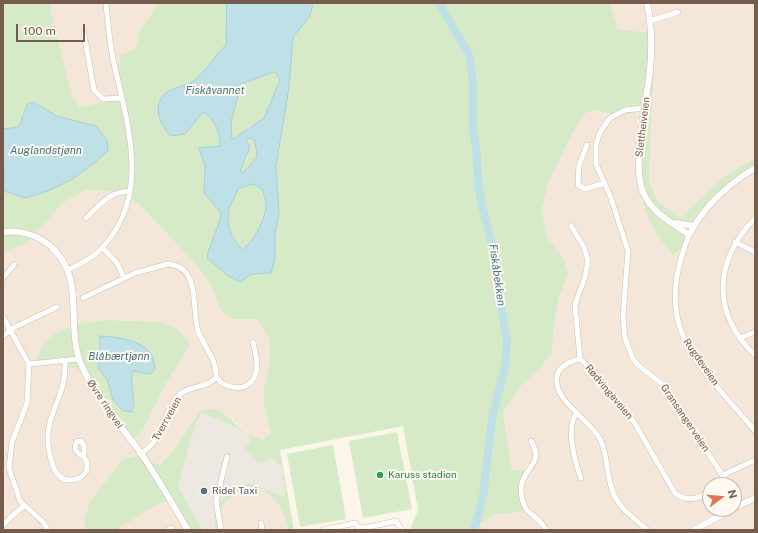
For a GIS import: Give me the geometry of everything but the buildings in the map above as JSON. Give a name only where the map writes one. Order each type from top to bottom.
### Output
[{"type":"street","points":[[68,270],[91,257],[102,247],[122,220],[130,192],[132,174],[130,133],[111,48],[106,3]]},
{"type":"street","name":"Slettheiveien","points":[[647,3],[650,20],[651,57],[638,164],[640,187],[652,207],[659,214],[689,235]]},
{"type":"street","points":[[650,20],[678,12]]},
{"type":"street","points":[[84,34],[94,90],[103,99],[122,98]]},
{"type":"street","name":"Gransangerveien","points":[[645,108],[634,108],[615,114],[606,122],[600,132],[596,144],[596,158],[628,251],[623,322],[628,349],[639,366],[662,384],[723,476]]},
{"type":"street","points":[[587,145],[580,165],[578,185],[585,189],[605,183]]},
{"type":"street","name":"Rugdeveien","points":[[755,168],[737,179],[719,194],[707,207],[694,226],[679,261],[674,302],[678,326],[691,352],[755,431]]},
{"type":"street","points":[[86,218],[110,196],[119,192],[130,192]]},
{"type":"street","points":[[755,218],[735,242],[724,269],[723,297],[729,319],[740,338],[755,355]]},
{"type":"street","name":"Slettheiveien","points":[[670,222],[694,226]]},
{"type":"street","name":"Rødvingeveien","points":[[571,226],[584,247],[588,261],[587,272],[575,305],[580,359],[595,373],[634,422],[675,493],[685,499],[693,499],[702,495]]},
{"type":"street","name":"Øvre ringvei","points":[[3,232],[20,232],[41,239],[57,253],[68,270],[79,359],[88,381],[98,398],[140,454],[188,530]]},
{"type":"street","points":[[735,242],[755,252]]},
{"type":"street","points":[[102,247],[117,263],[124,278]]},
{"type":"street","points":[[83,298],[148,268],[168,264],[173,265],[183,271],[194,291],[198,330],[214,362],[216,377],[221,382],[230,387],[243,387],[251,382],[256,370],[253,342]]},
{"type":"street","points":[[3,278],[14,265]]},
{"type":"street","points":[[3,336],[11,330],[57,307]]},
{"type":"street","points":[[3,317],[29,364],[27,403],[12,442],[9,462],[16,491],[24,506],[43,522],[48,530]]},
{"type":"street","points":[[740,338],[755,332]]},
{"type":"street","points":[[29,364],[66,362],[79,359]]},
{"type":"street","points":[[580,359],[564,365],[560,370],[557,380],[558,391],[576,413],[591,425],[602,444],[611,488],[615,497],[625,510],[647,530]]},
{"type":"street","points":[[66,362],[65,381],[52,411],[47,428],[49,452],[56,473],[59,477],[69,480],[78,479],[85,473],[88,465],[84,456]]},
{"type":"street","name":"Tverrveien","points":[[140,454],[151,447],[159,436],[177,397],[186,391],[206,384],[216,377]]},
{"type":"street","points":[[576,413],[572,418],[571,428],[576,460],[581,478]]},
{"type":"street","points":[[531,441],[535,448],[536,458],[522,484],[523,505],[526,512],[539,519],[546,530]]},
{"type":"street","points":[[220,530],[216,501],[227,457]]},
{"type":"street","points":[[723,476],[755,460]]},
{"type":"street","points":[[742,504],[755,498]]},
{"type":"street","points":[[3,526],[24,506]]},
{"type":"street","points":[[694,530],[717,517]]},
{"type":"street","points":[[323,530],[355,523],[364,528],[393,521],[398,522],[402,530]]},
{"type":"street","points":[[261,523],[262,530]]},
{"type":"street","points":[[168,530],[172,528],[173,530]]},
{"type":"shaded area","points":[[49,3],[159,3],[139,32],[123,95],[104,102],[78,107],[72,96]]},
{"type":"shaded area","points":[[610,3],[755,3],[755,158],[722,178],[680,218],[657,200],[649,180],[652,95],[618,29]]},
{"type":"shaded area","points":[[594,110],[621,116],[643,111],[649,218],[694,223],[710,201],[755,169],[755,530],[646,530],[643,527],[631,530],[482,530],[479,523],[494,515],[527,511],[520,497],[528,470],[512,470],[503,413],[520,387],[541,367],[552,353],[554,325],[559,298],[568,273],[564,259],[547,237],[542,211],[548,184],[571,136],[584,114]]},
{"type":"shaded area","points":[[86,190],[113,191],[138,203],[194,262],[210,283],[220,309],[232,319],[257,319],[269,339],[270,361],[264,386],[264,407],[271,433],[262,440],[246,432],[226,414],[177,446],[160,465],[135,456],[123,459],[90,501],[84,520],[85,530],[3,530],[3,252],[27,243],[63,203]],"holes":[[[108,320],[161,322],[190,345],[164,387],[144,428],[93,385],[78,367],[36,362]]]},
{"type":"shaded area","points":[[202,413],[229,424],[248,435],[250,442],[282,466],[285,498],[250,483],[236,487],[218,505],[213,516],[216,530],[203,530],[178,486],[196,423]]},
{"type":"shaded area","points":[[248,486],[265,490],[282,509],[288,530],[221,530],[217,516],[226,501]]},
{"type":"shaded area","points":[[172,501],[186,530],[116,530],[160,503]]},
{"type":"green space","points":[[3,3],[49,3],[72,96],[79,107],[104,102],[123,95],[118,68],[120,55],[135,49],[139,32],[159,3],[227,3],[227,45],[197,78],[187,85],[171,91],[159,101],[197,118],[203,111],[207,114],[216,127],[220,146],[200,148],[205,166],[204,193],[221,212],[220,223],[208,247],[252,274],[271,273],[275,260],[275,233],[279,213],[276,167],[281,141],[293,37],[310,16],[313,3],[610,3],[618,29],[655,34],[649,180],[657,200],[680,218],[722,178],[755,158],[755,169],[729,183],[694,223],[683,247],[673,255],[651,224],[641,193],[640,151],[643,111],[621,116],[594,110],[584,114],[571,136],[548,184],[542,211],[547,237],[564,259],[568,273],[559,298],[554,325],[552,353],[541,367],[520,387],[503,413],[512,470],[528,470],[520,497],[527,511],[494,515],[480,523],[482,530],[410,530],[418,510],[403,426],[280,450],[294,530],[288,530],[282,509],[265,490],[248,486],[226,501],[217,516],[221,530],[216,530],[214,515],[219,504],[233,490],[244,484],[250,483],[285,497],[282,467],[272,458],[258,464],[245,448],[250,442],[248,435],[229,424],[202,413],[196,423],[178,486],[203,530],[186,530],[171,501],[160,503],[116,530],[85,530],[84,520],[90,501],[123,459],[135,456],[160,465],[177,446],[200,411],[208,409],[220,411],[245,432],[262,440],[271,433],[264,407],[264,386],[270,361],[269,339],[257,319],[232,319],[220,309],[210,283],[194,262],[138,203],[113,191],[86,190],[63,203],[27,243],[3,252],[3,176],[4,178],[83,122],[57,116],[33,102],[27,105],[19,127],[3,129]]},
{"type":"green space","points":[[275,72],[280,80],[264,118],[232,140],[231,122],[240,88],[237,86]]},
{"type":"green space","points":[[250,137],[255,140],[257,157],[243,173],[239,172],[248,156],[246,140]]},
{"type":"green space","points":[[254,184],[262,188],[266,202],[264,216],[259,228],[243,249],[235,241],[230,232],[228,220],[229,209],[238,189]]},
{"type":"green space","points":[[108,320],[161,322],[180,331],[190,345],[164,387],[144,428],[132,440],[119,431],[93,385],[78,368],[36,362],[40,350],[55,334],[64,329],[85,323]],"holes":[[[99,339],[155,369],[150,373],[133,371],[130,379],[135,405],[113,400],[107,379],[98,368],[100,356]]]},
{"type":"green space","name":"Karuss stadion","points":[[397,432],[412,509],[363,518],[349,441]]},
{"type":"green space","points":[[333,445],[346,519],[300,527],[287,454]]},
{"type":"water","name":"Fiskåvannet","points":[[227,3],[313,3],[310,16],[293,37],[289,87],[276,167],[279,213],[275,233],[275,260],[271,273],[252,274],[240,282],[227,275],[207,258],[221,213],[204,193],[205,166],[199,148],[220,146],[216,126],[203,112],[185,134],[171,136],[166,131],[158,113],[158,107],[163,96],[169,91],[190,83],[197,78],[226,45]],"holes":[[[275,72],[280,80],[264,118],[232,140],[231,122],[240,87],[237,86]],[[250,138],[255,140],[257,157],[243,173],[240,172],[250,147],[246,140]],[[254,184],[262,189],[266,202],[264,216],[259,229],[251,241],[243,249],[235,241],[230,231],[228,220],[229,209],[238,189]]]},
{"type":"water","name":"Auglandstjønn","points":[[33,102],[57,116],[96,126],[107,140],[108,151],[71,180],[48,191],[26,198],[4,191],[3,129],[19,127],[27,105]]},
{"type":"water","name":"Blåbærtjønn","points":[[100,336],[132,341],[149,351],[153,359],[155,369],[150,374],[133,371],[132,381],[134,407],[132,412],[123,411],[113,400],[107,379],[98,368],[100,356]]},
{"type":"waterway","name":"Fiskåbekken","points":[[439,3],[469,55],[473,81],[473,130],[477,156],[478,183],[483,210],[497,262],[498,288],[507,340],[505,367],[492,419],[483,497],[474,530]]},
{"type":"place","name":"Karuss stadion","points":[[380,475]]},
{"type":"place","name":"Ridel Taxi","points":[[204,491]]}]
